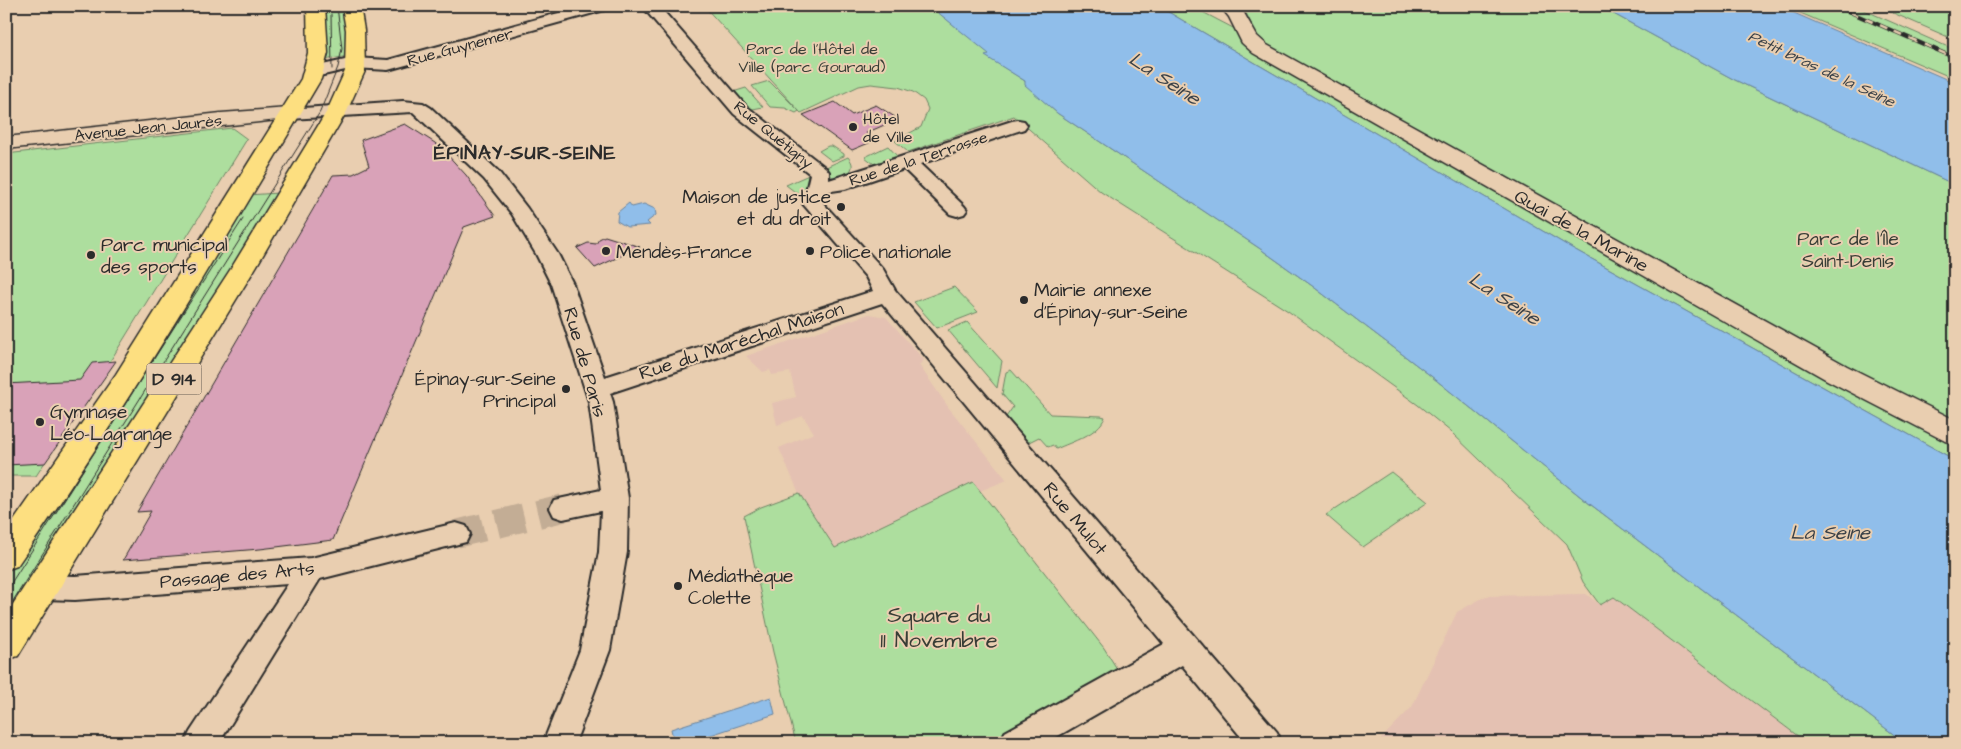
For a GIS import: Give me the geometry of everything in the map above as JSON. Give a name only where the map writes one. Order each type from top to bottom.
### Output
[{"type":"main road","name":"D 914","points":[[6,557],[112,402],[188,282],[314,72],[319,37],[316,6]]},
{"type":"main road","name":"D 914","points":[[6,644],[244,267],[337,111],[355,71],[355,30],[351,6]]},
{"type":"street","name":"Rue Guynemer","points":[[314,72],[354,64],[388,66],[603,6]]},
{"type":"street","name":"Rue Quétigny","points":[[650,6],[740,110],[819,172],[820,181],[813,198],[813,204],[875,274],[886,294]]},
{"type":"street","name":"Quai de la Marine","points":[[1229,6],[1238,18],[1250,42],[1260,49],[1845,378],[1955,433]]},
{"type":"street","name":"Rue de Paris","points":[[289,114],[403,106],[417,107],[425,112],[491,175],[520,212],[547,254],[562,284],[601,402],[615,498],[613,552],[595,650],[559,743]]},
{"type":"street","name":"Avenue Jean Jaurès","points":[[6,144],[212,120],[289,114]]},
{"type":"street","name":"Rue de la Terrasse","points":[[817,187],[838,185],[1018,125]]},
{"type":"street","points":[[907,162],[957,210]]},
{"type":"street","name":"Rue du Maréchal Maison","points":[[597,388],[886,294]]},
{"type":"street","name":"Rue Mulot","points":[[886,294],[1266,743]]},
{"type":"street","points":[[563,508],[615,498]]},
{"type":"street","name":"Passage des Arts","points":[[43,587],[75,588],[311,570],[456,534]]},
{"type":"street","points":[[201,743],[311,570]]},
{"type":"street","points":[[1016,743],[1185,648]]},
{"type":"shaded area","points":[[869,314],[886,317],[924,360],[919,365],[949,408],[1007,480],[980,491],[973,482],[835,548],[799,493],[779,448],[814,433],[803,416],[777,425],[772,403],[796,397],[790,372],[772,375],[770,370],[763,372],[746,356]]},
{"type":"shaded area","points":[[1586,594],[1600,605],[1614,597],[1807,743],[1377,743],[1412,707],[1457,612],[1486,596]]},
{"type":"green space","points":[[323,6],[343,6],[349,56],[324,60]]},
{"type":"green space","name":"Parc de l'Hôtel de Ville (parc Gouraud)","points":[[704,6],[930,6],[990,54],[986,56],[1025,81],[1026,85],[1057,113],[1311,285],[1431,376],[1586,501],[1905,743],[1807,743],[1614,597],[1600,605],[1583,582],[1567,544],[1451,432],[1418,405],[1288,311],[1101,192],[1014,116],[908,152],[895,141],[921,127],[928,109],[924,100],[913,92],[898,87],[871,84],[859,86],[801,113]]},
{"type":"green space","points":[[1158,6],[1191,6],[1237,30],[1955,439],[1955,460],[1570,247]]},
{"type":"green space","name":"Parc de l'Île Saint-Denis","points":[[1244,6],[1599,6],[1733,79],[1955,185],[1955,421],[1875,385],[1755,314],[1260,42],[1245,11],[1248,9]]},
{"type":"green space","points":[[1784,6],[1855,6],[1955,50],[1955,79]]},
{"type":"green space","points":[[1877,6],[1955,6],[1955,40]]},
{"type":"green space","points":[[769,81],[799,111],[796,113],[785,108],[770,107],[752,86]]},
{"type":"green space","points":[[746,88],[763,107],[748,110],[733,92]]},
{"type":"green space","name":"Parc municipal des sports","points":[[232,128],[247,139],[114,355],[36,476],[6,476],[6,154]]},
{"type":"green space","points":[[832,146],[844,154],[844,156],[832,161],[819,151]]},
{"type":"green space","points":[[888,146],[897,156],[874,164],[865,157]]},
{"type":"green space","points":[[848,157],[852,165],[848,174],[834,178],[822,169]]},
{"type":"green space","points":[[811,174],[803,198],[786,185]]},
{"type":"green space","points":[[279,193],[26,602],[6,601],[6,575],[67,485],[247,195]]},
{"type":"green space","points":[[954,287],[978,312],[937,328],[914,302]]},
{"type":"green space","points":[[967,322],[1002,361],[997,388],[948,330]]},
{"type":"green space","points":[[1011,370],[1050,414],[1101,416],[1105,417],[1102,423],[1084,437],[1056,449],[1053,445],[1048,447],[1039,437],[1027,443],[1004,420],[1013,407],[1002,394],[1006,372]]},
{"type":"green space","points":[[1391,472],[1428,502],[1363,547],[1326,515]]},
{"type":"green space","name":"Square du 11 Novembre","points":[[973,482],[1104,648],[1119,672],[988,743],[796,743],[773,652],[744,516],[761,507],[799,493],[835,548]]},
{"type":"water","name":"La Seine","points":[[930,6],[1158,6],[1570,247],[1955,460],[1955,743],[1905,743],[1586,501],[1431,376],[1311,285],[1057,113],[1025,85],[1025,81],[985,56],[989,54]]},
{"type":"water","name":"Petit bras de la Seine","points":[[1599,6],[1778,6],[1955,83],[1955,185],[1733,79]]},
{"type":"water","points":[[629,203],[632,207],[644,204],[655,209],[656,215],[647,222],[650,225],[627,227],[617,221],[618,212]]},
{"type":"water","points":[[771,697],[775,714],[686,743],[674,743],[671,729]]},
{"type":"building","name":"Hôtel de Ville","points":[[835,102],[852,115],[876,105],[898,119],[866,133],[876,140],[852,150],[803,115]]},
{"type":"building","points":[[405,124],[443,150],[466,175],[495,216],[464,227],[333,540],[260,549],[123,560],[151,511],[137,512],[333,175],[353,174],[369,166],[361,140]]},
{"type":"building","name":"Mendès-France","points":[[605,236],[640,247],[595,268],[577,248],[588,243],[596,244],[599,239]]},
{"type":"building","name":"Gymnase Léo-Lagrange","points":[[116,361],[45,463],[6,465],[6,384],[80,380],[92,363]]},
{"type":"tunnel","points":[[456,534],[563,508]]},
{"type":"tram line","points":[[6,612],[320,112],[338,67],[342,49],[337,6]]},
{"type":"tram line","points":[[331,14],[332,69]]},
{"type":"tram line","points":[[6,591],[243,219]]},
{"type":"railway","points":[[1836,6],[1955,58]]},
{"type":"place","name":"Hôtel de Ville","points":[[853,127]]},
{"type":"place","name":"Maison de justice et du droit","points":[[841,207]]},
{"type":"place","name":"Mendès-France","points":[[606,251]]},
{"type":"place","name":"Police nationale","points":[[810,251]]},
{"type":"place","name":"Parc municipal des sports","points":[[91,255]]},
{"type":"place","name":"Mairie annexe d'Épinay-sur-Seine","points":[[1024,300]]},
{"type":"place","name":"Épinay-sur-Seine Principal","points":[[566,389]]},
{"type":"place","name":"Gymnase Léo-Lagrange","points":[[40,422]]},
{"type":"place","name":"Médiathèque Colette","points":[[678,586]]},
{"type":"district","name":"ÉPINAY-SUR-SEINE","points":[[525,152]]}]
